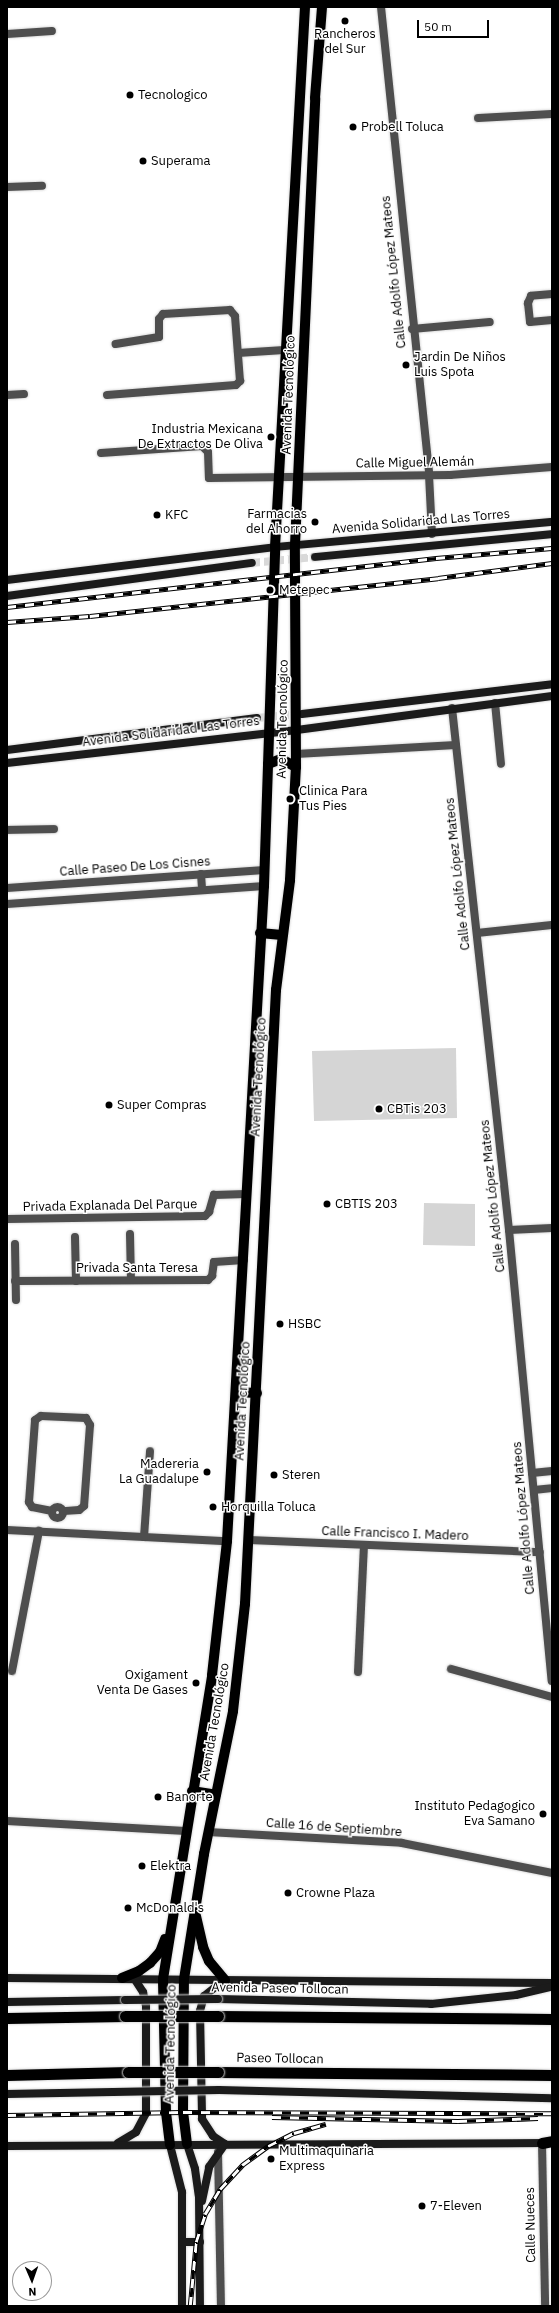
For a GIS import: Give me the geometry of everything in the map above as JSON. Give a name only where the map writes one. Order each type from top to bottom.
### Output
[{"type":"highway","points":[[7,2018],[218,2016],[552,2018]]},
{"type":"highway","name":"Paseo Tollocan","points":[[7,2075],[128,2072],[552,2075]]},
{"type":"main road","name":"Avenida Tecnológico","points":[[170,2145],[166,2112],[164,1978],[192,1791],[212,1675],[227,1541],[244,1260],[246,1194],[260,933],[264,886],[275,547],[284,350],[305,7]]},
{"type":"main road","name":"Avenida Tecnológico","points":[[187,2144],[183,2112],[184,1979],[208,1832],[233,1711],[245,1604],[257,1393],[276,990],[290,880],[296,767],[295,546],[314,106],[322,7]]},
{"type":"main road","name":"Avenida Solidaridad Las Torres","points":[[7,580],[275,547],[552,522]]},
{"type":"main road","name":"Avenida Solidaridad Las Torres","points":[[315,557],[552,534]]},
{"type":"main road","points":[[7,596],[252,564]]},
{"type":"main road","points":[[302,714],[552,684]]},
{"type":"main road","name":"Avenida Solidaridad Las Torres","points":[[7,763],[297,730],[452,708],[552,696]]},
{"type":"main road","name":"Avenida Solidaridad Las Torres","points":[[7,750],[258,718]]},
{"type":"main road","points":[[268,764],[281,759],[296,767]]},
{"type":"main road","points":[[260,933],[282,935]]},
{"type":"main road","points":[[236,1392],[257,1393]]},
{"type":"main road","points":[[192,1791],[216,1795]]},
{"type":"main road","points":[[195,1906],[203,1947],[209,1961],[225,1980],[204,1996],[200,2011],[202,2119],[213,2136],[225,2144]]},
{"type":"main road","points":[[122,1978],[139,1971],[150,1963],[160,1952],[171,1927]]},
{"type":"main road","name":"Avenida Paseo Tollocan","points":[[7,1978],[164,1978],[225,1980],[552,1983]]},
{"type":"main road","points":[[114,2145],[136,2132],[146,2113],[146,2006],[143,1992],[134,1978]]},
{"type":"main road","name":"Avenida Paseo Tollocan","points":[[7,2002],[218,2000],[431,2004],[516,1995],[552,1987]]},
{"type":"main road","points":[[7,2094],[219,2090],[552,2098]]},
{"type":"main road","points":[[7,2146],[549,2142]]},
{"type":"main road","points":[[187,2144],[195,2169],[200,2216],[200,2306]]},
{"type":"main road","points":[[200,2216],[209,2167],[225,2144]]},
{"type":"main road","points":[[170,2145],[182,2192],[182,2306]]},
{"type":"main road","points":[[183,2242],[200,2242]]},
{"type":"street","name":"Calle Adolfo López Mateos","points":[[381,7],[412,329],[429,475],[432,534]]},
{"type":"street","points":[[7,34],[52,31]]},
{"type":"street","points":[[478,118],[552,114]]},
{"type":"street","points":[[7,187],[42,186]]},
{"type":"street","points":[[552,294],[534,295],[529,298],[530,322],[552,320]]},
{"type":"street","points":[[107,395],[238,384],[240,379],[236,316],[230,310],[162,315],[159,338],[116,344]]},
{"type":"street","points":[[412,329],[490,322]]},
{"type":"street","points":[[238,353],[284,350]]},
{"type":"street","points":[[7,395],[24,394]]},
{"type":"street","name":"Calle Miguel Alemán","points":[[101,453],[202,446],[208,452],[209,478],[279,475],[298,477],[429,475],[552,467]]},
{"type":"street","points":[[495,703],[501,764]]},
{"type":"street","name":"Calle Adolfo López Mateos","points":[[452,708],[509,1230],[552,1681]]},
{"type":"street","points":[[296,754],[456,744]]},
{"type":"street","points":[[7,830],[54,829]]},
{"type":"street","name":"Calle Paseo De Los Cisnes","points":[[7,888],[264,870]]},
{"type":"street","points":[[201,874],[202,890]]},
{"type":"street","points":[[7,904],[264,886]]},
{"type":"street","points":[[476,933],[552,925]]},
{"type":"street","name":"Privada Explanada Del Parque","points":[[7,1219],[205,1216],[209,1212],[214,1195],[246,1194]]},
{"type":"street","points":[[509,1230],[552,1228]]},
{"type":"street","points":[[130,1234],[131,1280]]},
{"type":"street","points":[[75,1237],[76,1281]]},
{"type":"street","points":[[15,1244],[16,1300]]},
{"type":"street","name":"Privada Santa Teresa","points":[[15,1281],[208,1280],[212,1276],[214,1262],[244,1260]]},
{"type":"street","points":[[38,1417],[86,1418],[90,1423],[84,1506],[79,1510],[57,1513],[30,1505],[35,1420],[38,1417]]},
{"type":"street","points":[[144,1537],[150,1451]]},
{"type":"street","points":[[532,1473],[552,1471]]},
{"type":"street","points":[[534,1490],[552,1488]]},
{"type":"street","points":[[54,1532],[57,1513]]},
{"type":"street","points":[[7,1530],[227,1541]]},
{"type":"street","points":[[12,1671],[39,1531]]},
{"type":"street","name":"Calle Francisco I. Madero","points":[[249,1540],[540,1552]]},
{"type":"street","points":[[358,1672],[364,1545]]},
{"type":"street","points":[[451,1669],[552,1697]]},
{"type":"street","points":[[7,1821],[186,1831]]},
{"type":"street","name":"Calle 16 de Septiembre","points":[[208,1832],[402,1843],[552,1873]]},
{"type":"street","name":"Calle Nueces","points":[[545,2306],[549,2142]]},
{"type":"street","points":[[218,2152],[221,2306]]},
{"type":"shaded area","points":[[456,1048],[457,1118],[314,1121],[312,1051]]},
{"type":"shaded area","points":[[424,1203],[475,1204],[475,1246],[423,1245]]},
{"type":"tunnel","points":[[252,563],[315,557]]},
{"type":"tunnel","points":[[257,718],[300,714]]},
{"type":"railway","points":[[7,607],[436,558],[552,548]]},
{"type":"railway","points":[[7,622],[90,616],[438,578],[552,563]]},
{"type":"railway","points":[[7,2115],[183,2112],[552,2113]]},
{"type":"railway","points":[[272,2117],[458,2121],[538,2118]]},
{"type":"railway","points":[[190,2306],[196,2242],[205,2214],[220,2189],[242,2165],[268,2146],[294,2133],[326,2124]]},
{"type":"place","name":"Rancheros del Sur","points":[[345,21]]},
{"type":"place","name":"Tecnologico","points":[[130,95]]},
{"type":"place","name":"Probell Toluca","points":[[353,127]]},
{"type":"place","name":"Superama","points":[[143,161]]},
{"type":"place","name":"Jardin De Niños Luis Spota","points":[[406,365]]},
{"type":"place","name":"Industria Mexicana De Extractos De Oliva","points":[[271,437]]},
{"type":"place","name":"KFC","points":[[157,515]]},
{"type":"place","name":"Farmacias del Ahorro","points":[[315,522]]},
{"type":"place","name":"Metepec","points":[[270,590]]},
{"type":"place","name":"Clinica Para Tus Pies","points":[[290,799]]},
{"type":"place","name":"Super Compras","points":[[109,1105]]},
{"type":"place","name":"CBTis 203","points":[[379,1109]]},
{"type":"place","name":"CBTIS 203","points":[[327,1204]]},
{"type":"place","name":"HSBC","points":[[280,1324]]},
{"type":"place","name":"Madereria La Guadalupe","points":[[207,1472]]},
{"type":"place","name":"Steren","points":[[274,1475]]},
{"type":"place","name":"Horquilla Toluca","points":[[213,1507]]},
{"type":"place","name":"Oxigament Venta De Gases","points":[[196,1683]]},
{"type":"place","name":"Banorte","points":[[158,1797]]},
{"type":"place","name":"Instituto Pedagogico Eva Samano","points":[[543,1814]]},
{"type":"place","name":"Elektra","points":[[142,1866]]},
{"type":"place","name":"Crowne Plaza","points":[[288,1893]]},
{"type":"place","name":"McDonald's","points":[[128,1908]]},
{"type":"place","name":"Multimaquinaria Express","points":[[271,2159]]},
{"type":"place","name":"7-Eleven","points":[[422,2206]]}]
